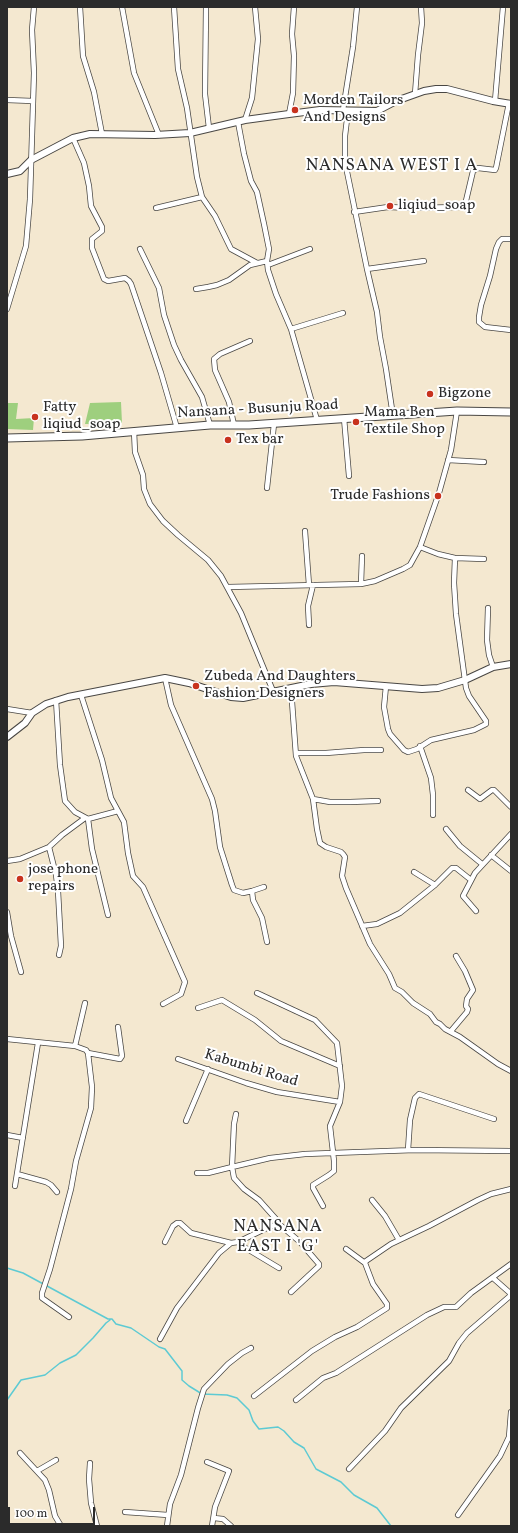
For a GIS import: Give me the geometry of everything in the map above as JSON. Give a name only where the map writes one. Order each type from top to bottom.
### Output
[{"type":"main road","name":"Nansana - Busunju Road","points":[[7,438],[82,436],[210,425],[274,424],[457,411],[511,412]]},
{"type":"street","points":[[7,309],[26,246],[30,199],[34,73],[32,30],[34,7]]},
{"type":"street","points":[[80,7],[83,56],[94,92],[102,134]]},
{"type":"street","points":[[122,7],[134,73],[159,135]]},
{"type":"street","points":[[174,7],[178,69],[187,108],[197,177],[202,196],[215,216],[231,249],[257,263]]},
{"type":"street","points":[[206,7],[205,94],[209,128]]},
{"type":"street","points":[[245,120],[252,98],[258,39],[255,7]]},
{"type":"street","points":[[289,114],[293,93],[294,56],[292,34],[294,7]]},
{"type":"street","points":[[357,7],[346,110],[345,162],[354,212],[378,312],[380,337],[393,416]]},
{"type":"street","points":[[414,94],[422,23],[421,7]]},
{"type":"street","points":[[495,101],[503,7]]},
{"type":"street","points":[[7,174],[20,171],[31,160],[73,138],[90,134],[159,135],[190,133],[245,120],[320,110],[377,111],[414,94],[436,89],[447,89],[495,101],[510,103],[496,168],[495,170],[478,168],[474,171],[465,205],[463,207],[388,207],[354,212]]},
{"type":"street","points":[[7,100],[33,101]]},
{"type":"street","points":[[238,122],[245,160],[251,180],[257,192],[269,249],[268,263],[276,294],[291,329],[317,420]]},
{"type":"street","points":[[73,138],[84,163],[89,186],[91,206],[102,227],[102,231],[92,239],[92,248],[104,279],[108,281],[125,278],[131,284],[164,380],[177,428]]},
{"type":"street","points":[[156,208],[202,196]]},
{"type":"street","points":[[511,238],[502,239],[496,249],[479,317],[480,322],[484,327],[511,330]]},
{"type":"street","points":[[140,249],[159,288],[169,332],[178,355],[202,397],[210,425]]},
{"type":"street","points":[[196,288],[208,288],[229,280],[250,265],[257,263],[268,263],[310,249]]},
{"type":"street","points":[[367,269],[424,261]]},
{"type":"street","points":[[291,329],[343,313]]},
{"type":"street","points":[[234,425],[229,402],[215,370],[214,359],[220,354],[250,341]]},
{"type":"street","points":[[228,588],[361,584],[375,581],[410,565],[420,547],[434,509],[448,460],[454,434],[457,411]]},
{"type":"street","points":[[344,418],[349,476]]},
{"type":"street","points":[[267,488],[274,424]]},
{"type":"street","points":[[134,431],[135,452],[143,475],[144,489],[150,504],[178,535],[208,560],[221,576],[242,613],[273,691]]},
{"type":"street","points":[[448,460],[484,462]]},
{"type":"street","points":[[305,531],[311,585],[308,606],[309,625]]},
{"type":"street","points":[[420,547],[438,554],[455,558],[484,559]]},
{"type":"street","points":[[361,584],[362,556]]},
{"type":"street","points":[[386,686],[384,707],[390,734],[404,750],[408,752],[431,740],[474,730],[486,724],[486,721],[469,696],[466,688],[456,614],[455,558]]},
{"type":"street","points":[[488,608],[487,640],[493,667]]},
{"type":"street","points":[[7,737],[22,726],[32,713],[46,704],[56,700],[165,678],[182,681],[232,697],[243,698],[273,691],[319,683],[334,682],[438,688],[465,680],[493,667],[511,664]]},
{"type":"street","points":[[317,676],[319,683]]},
{"type":"street","points":[[165,678],[172,705],[212,799],[220,847],[234,890],[238,892],[252,892],[264,887]]},
{"type":"street","points":[[291,688],[296,753],[313,799],[316,829],[320,843],[343,854],[342,876],[370,944],[389,974],[395,988],[402,992],[413,1004],[430,1014],[436,1022],[445,1029],[451,1031],[511,1071]]},
{"type":"street","points":[[81,695],[102,760],[111,798],[124,822],[133,876],[143,887],[185,982],[181,994],[163,1004]]},
{"type":"street","points":[[56,700],[60,765],[65,800],[75,812],[86,818]]},
{"type":"street","points":[[7,709],[32,713]]},
{"type":"street","points":[[420,746],[431,778],[433,815]]},
{"type":"street","points":[[296,753],[382,750]]},
{"type":"street","points":[[468,790],[480,799],[494,790],[511,807]]},
{"type":"street","points":[[313,799],[330,802],[378,801]]},
{"type":"street","points":[[7,861],[20,859],[49,847],[62,835],[86,818],[118,811]]},
{"type":"street","points":[[86,818],[108,915]]},
{"type":"street","points":[[446,829],[460,846],[482,864]]},
{"type":"street","points":[[476,911],[463,896],[471,880],[482,864],[511,834]]},
{"type":"street","points":[[49,847],[56,875],[58,891],[61,946],[59,955]]},
{"type":"street","points":[[491,855],[511,871]]},
{"type":"street","points":[[362,926],[377,924],[400,913],[435,885],[452,868],[456,868],[471,880]]},
{"type":"street","points":[[414,872],[435,885]]},
{"type":"street","points":[[252,892],[253,900],[262,918],[267,942]]},
{"type":"street","points":[[7,912],[11,936],[21,972]]},
{"type":"street","points":[[451,1031],[467,1012],[467,999],[473,990],[456,956]]},
{"type":"street","points":[[257,993],[315,1020],[337,1043],[342,1086],[340,1102],[330,1126],[334,1171],[313,1185],[313,1188],[323,1206]]},
{"type":"street","points":[[198,1008],[222,1000],[255,1020],[281,1041],[340,1066]]},
{"type":"street","points":[[75,1046],[85,1003]]},
{"type":"street","points":[[7,1039],[75,1046],[86,1050],[88,1053],[120,1060],[122,1056],[118,1028]]},
{"type":"street","points":[[15,1186],[38,1043]]},
{"type":"street","points":[[69,1317],[42,1298],[44,1284],[71,1189],[77,1156],[91,1108],[92,1087],[88,1053]]},
{"type":"street","name":"Kabumbi Road","points":[[178,1059],[276,1092],[340,1102]]},
{"type":"street","points":[[186,1121],[208,1069]]},
{"type":"street","points":[[408,1150],[410,1120],[416,1098],[419,1094],[466,1111],[494,1119]]},
{"type":"street","points":[[236,1114],[234,1124],[232,1167],[234,1178],[244,1189],[259,1200],[279,1224],[300,1242],[319,1266],[291,1292]]},
{"type":"street","points":[[7,1135],[23,1138]]},
{"type":"street","points":[[196,1173],[208,1173],[270,1158],[305,1154],[408,1150],[511,1151]]},
{"type":"street","points":[[17,1174],[46,1182],[57,1192]]},
{"type":"street","points":[[365,1263],[391,1244],[485,1197],[511,1189]]},
{"type":"street","points":[[372,1200],[385,1216],[399,1240]]},
{"type":"street","points":[[165,1242],[172,1226],[180,1223],[191,1233],[231,1243],[238,1242],[269,1227],[279,1224]]},
{"type":"street","points":[[238,1242],[280,1268]]},
{"type":"street","points":[[160,1340],[177,1308],[219,1253],[231,1243]]},
{"type":"street","points":[[254,1396],[312,1351],[335,1337],[357,1327],[387,1308],[388,1304],[377,1292],[365,1263],[346,1249]]},
{"type":"street","points":[[296,1400],[323,1378],[341,1369],[427,1315],[444,1307],[456,1307],[471,1293],[511,1264]]},
{"type":"street","points":[[349,1469],[384,1430],[401,1408],[449,1361],[459,1343],[468,1333],[510,1296],[510,1293],[493,1278]]},
{"type":"street","points":[[167,1526],[170,1504],[182,1475],[198,1408],[204,1390],[228,1364],[251,1348]]},
{"type":"street","points":[[458,1515],[500,1456],[509,1437],[511,1412]]},
{"type":"street","points":[[20,1453],[45,1480],[55,1516],[61,1526]]},
{"type":"street","points":[[37,1471],[56,1460]]},
{"type":"street","points":[[207,1462],[229,1471],[216,1507],[212,1526]]},
{"type":"street","points":[[90,1463],[89,1479],[91,1503],[97,1526]]},
{"type":"street","points":[[125,1512],[168,1515]]},
{"type":"street","points":[[214,1518],[222,1519],[231,1526]]},
{"type":"green space","points":[[121,402],[122,423],[85,424],[90,403]]},
{"type":"green space","points":[[7,403],[18,403],[16,419],[34,418],[33,430],[7,429]]},
{"type":"waterway","points":[[7,1268],[23,1273],[108,1319],[112,1319],[116,1324],[131,1328],[159,1347],[165,1349],[182,1371],[182,1380],[189,1386],[202,1394],[227,1395],[237,1398],[249,1410],[253,1421],[259,1429],[278,1427],[284,1431],[294,1442],[304,1448],[316,1469],[341,1482],[354,1495],[377,1508],[391,1526]]},
{"type":"waterway","points":[[7,1400],[21,1380],[45,1375],[60,1363],[76,1355],[110,1320]]},
{"type":"place","name":"Morden Tailors And Designs","points":[[295,110]]},
{"type":"place","name":"liqiud_soap","points":[[390,206]]},
{"type":"place","name":"Bigzone","points":[[430,394]]},
{"type":"place","name":"Fatty liqiud_soap","points":[[35,417]]},
{"type":"place","name":"Mama Ben Textile Shop","points":[[356,422]]},
{"type":"place","name":"Tex bar","points":[[228,440]]},
{"type":"place","name":"Trude Fashions","points":[[438,496]]},
{"type":"place","name":"Zubeda And Daughters Fashion Designers","points":[[196,686]]},
{"type":"place","name":"jose phone repairs","points":[[20,879]]},
{"type":"district","name":"NANSANA WEST I A","points":[[392,167]]},
{"type":"district","name":"NANSANA EAST I 'G'","points":[[278,1238]]}]
